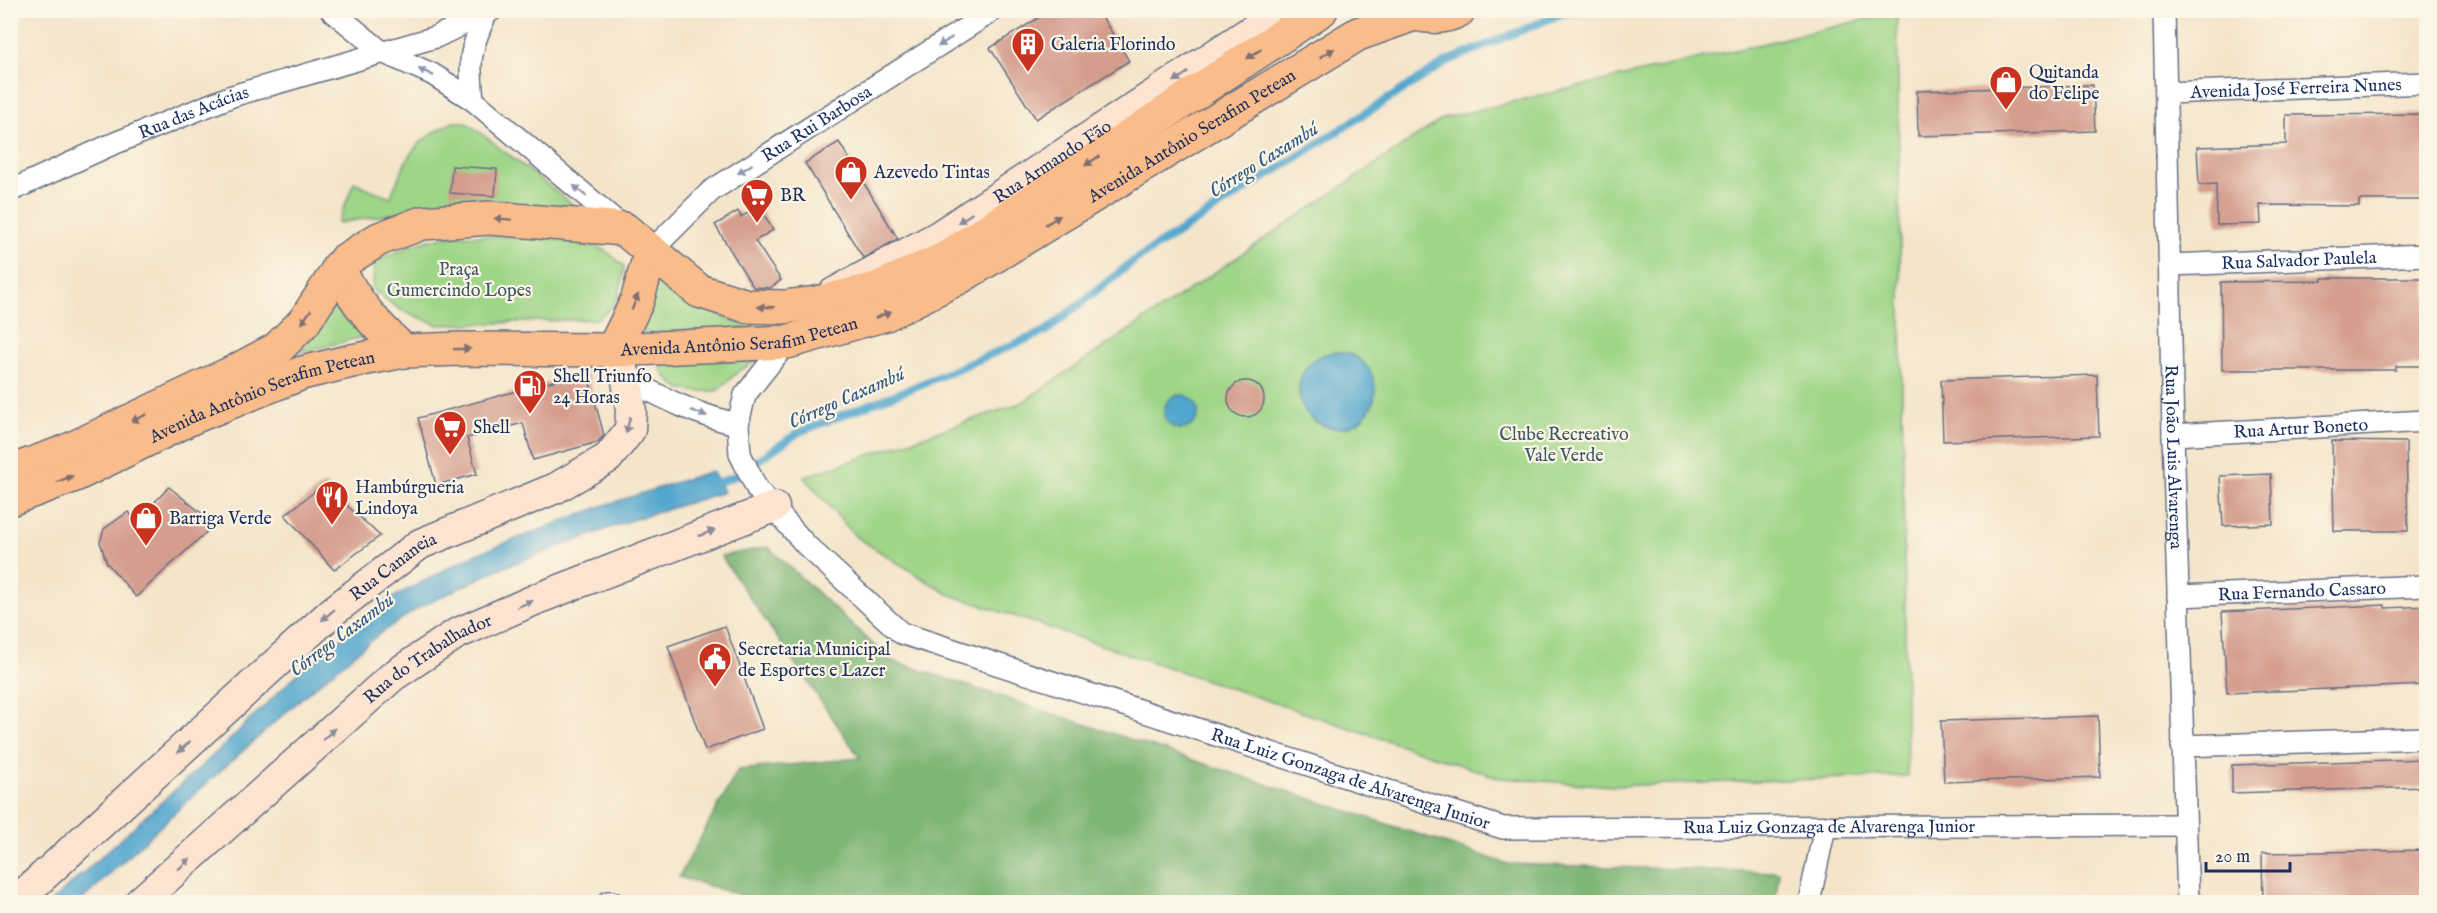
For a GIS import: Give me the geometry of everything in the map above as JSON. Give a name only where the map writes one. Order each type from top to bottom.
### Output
[{"type":"main road","name":"Avenida Antônio Serafim Petean","points":[[651,252],[699,291],[747,306],[784,307],[816,303],[876,289],[946,258],[1321,10]]},
{"type":"main road","points":[[1410,12],[1434,17],[1459,10]]},
{"type":"main road","name":"Avenida Antônio Serafim Petean","points":[[14,495],[75,475],[193,417],[302,373],[404,351],[460,348],[613,350],[786,342],[886,315],[960,277],[1358,34],[1410,12]]},
{"type":"main road","points":[[404,351],[387,336],[353,297],[338,268],[344,261],[379,239],[422,223],[490,218],[624,229],[651,252],[637,301],[613,350]]},
{"type":"main road","name":"Avenida Antônio Serafim Petean","points":[[14,495],[65,452],[192,393],[277,349],[304,322],[338,268]]},
{"type":"street","points":[[331,10],[382,52],[432,74],[473,100],[624,229]]},
{"type":"street","name":"Rua Rui Barbosa","points":[[651,252],[711,191],[994,10]]},
{"type":"street","name":"Rua Armando Fão","points":[[816,303],[938,237],[1283,10]]},
{"type":"street","name":"Rua João Luis Alvarenga","points":[[2164,10],[2184,825],[2188,903]]},
{"type":"street","points":[[473,100],[469,64],[472,44],[489,12]]},
{"type":"street","name":"Rua das Acácias","points":[[10,191],[108,146],[232,96],[436,37],[489,12]]},
{"type":"street","name":"Avenida José Ferreira Nunes","points":[[2166,93],[2427,83]]},
{"type":"street","name":"Rua Salvador Paulela","points":[[2170,265],[2427,255]]},
{"type":"street","name":"Rua Luiz Gonzaga de Alvarenga Junior","points":[[786,342],[745,395],[738,424],[740,454],[765,498],[806,545],[901,633],[1503,828],[2184,825]]},
{"type":"street","name":"Rua Cananeia","points":[[15,903],[332,612],[420,544],[556,488],[608,458],[630,430],[632,411],[627,379],[613,350]]},
{"type":"street","points":[[627,379],[676,404],[714,419],[738,424]]},
{"type":"street","name":"Rua Artur Boneto","points":[[2174,435],[2427,421]]},
{"type":"street","name":"Rua do Trabalhador","points":[[141,903],[393,676],[456,634],[765,498]]},
{"type":"street","name":"Rua Fernando Cassaro","points":[[2178,596],[2427,586]]},
{"type":"street","points":[[2182,746],[2427,738]]},
{"type":"street","points":[[1809,903],[1825,827]]},
{"type":"green space","name":"Clube Recreativo Vale Verde","points":[[1897,12],[1907,776],[1614,786],[1500,778],[948,594],[856,537],[804,477],[1021,403],[1444,118]]},
{"type":"green space","name":"Praça Gumercindo Lopes","points":[[453,122],[465,122],[578,209],[429,208],[338,223],[354,182],[390,198],[412,152],[427,137]]},
{"type":"green space","name":"Praça Gumercindo Lopes","points":[[455,235],[531,237],[585,242],[606,251],[624,266],[618,297],[611,307],[597,319],[438,325],[401,310],[373,290],[374,263],[413,245]]},
{"type":"green space","points":[[658,277],[730,320],[763,327],[639,334]]},
{"type":"green space","points":[[346,291],[378,333],[299,353]]},
{"type":"green space","points":[[760,359],[740,370],[717,391],[685,390],[673,384],[661,370],[663,362]]},
{"type":"green space","points":[[768,547],[890,660],[1508,864],[1779,872],[1775,902],[763,902],[679,877],[738,770],[860,758],[721,556]]},
{"type":"water","points":[[1337,352],[1351,355],[1364,363],[1372,376],[1375,390],[1372,404],[1364,417],[1351,425],[1337,428],[1323,425],[1310,417],[1302,404],[1299,390],[1302,376],[1310,363],[1323,355]]},
{"type":"water","points":[[1181,395],[1193,400],[1198,412],[1193,424],[1181,429],[1169,424],[1164,412],[1169,400]]},
{"type":"water","points":[[712,471],[724,492],[629,521],[499,569],[420,607],[378,635],[311,690],[197,792],[80,902],[51,902],[219,750],[295,676],[387,601],[469,557],[602,506]]},
{"type":"building","name":"Galeria Florindo","points":[[1051,10],[1098,10],[1129,61],[1036,119],[990,48]]},
{"type":"building","name":"Quitanda do Felipe","points":[[2093,85],[2095,131],[1918,136],[1917,91]]},
{"type":"building","points":[[2427,114],[2427,200],[2359,200],[2359,206],[2260,205],[2261,224],[2217,225],[2216,184],[2199,185],[2197,147],[2286,144],[2286,115]]},
{"type":"building","name":"Azevedo Tintas","points":[[839,142],[898,239],[863,258],[805,163]]},
{"type":"building","points":[[452,166],[497,169],[495,196],[450,193]]},
{"type":"building","points":[[759,206],[773,230],[755,241],[781,280],[770,288],[753,287],[715,225],[738,211],[741,217]]},
{"type":"building","points":[[2322,278],[2427,278],[2427,366],[2396,366],[2396,370],[2222,370],[2221,282],[2322,281]]},
{"type":"building","name":"Shell Triunfo 24 Horas","points":[[587,372],[604,435],[598,442],[533,460],[523,423],[467,438],[477,474],[436,485],[418,418]]},
{"type":"building","points":[[2097,375],[2099,436],[1943,441],[1941,380]]},
{"type":"building","points":[[1246,381],[1259,386],[1264,399],[1259,412],[1246,417],[1233,412],[1228,399],[1233,386]]},
{"type":"building","points":[[2332,441],[2406,442],[2408,531],[2334,531]]},
{"type":"building","points":[[2271,474],[2273,524],[2223,526],[2220,476]]},
{"type":"building","name":"Hambúrgueria Lindoya","points":[[324,484],[380,536],[334,570],[285,515]]},
{"type":"building","name":"Barriga Verde","points":[[169,487],[215,524],[136,597],[107,563],[100,542],[104,529],[128,512],[137,521]]},
{"type":"building","points":[[2385,605],[2385,608],[2427,606],[2427,685],[2227,693],[2222,612]]},
{"type":"building","name":"Secretaria Municipal de Esportes e Lazer","points":[[725,626],[763,729],[705,750],[668,646]]},
{"type":"building","points":[[2098,716],[2100,777],[1944,782],[1941,721]]},
{"type":"building","points":[[2427,759],[2427,787],[2232,793],[2232,765]]},
{"type":"building","points":[[2427,850],[2427,903],[2263,903],[2262,853]]},
{"type":"waterway","name":"Córrego Caxambú","points":[[709,486],[735,476],[799,432],[907,390],[1046,331],[1135,260],[1448,61],[1563,13],[1613,10]]},
{"type":"place","name":"Galeria Florindo","points":[[1028,73]]},
{"type":"place","name":"Quitanda do Felipe","points":[[2006,111]]},
{"type":"place","name":"Azevedo Tintas","points":[[851,201]]},
{"type":"place","name":"BR","points":[[757,224]]},
{"type":"place","name":"Shell Triunfo 24 Horas","points":[[530,415]]},
{"type":"place","name":"Shell","points":[[450,456]]},
{"type":"place","name":"Hambúrgueria Lindoya","points":[[332,526]]},
{"type":"place","name":"Barriga Verde","points":[[146,547]]},
{"type":"place","name":"Secretaria Municipal de Esportes e Lazer","points":[[715,688]]}]
